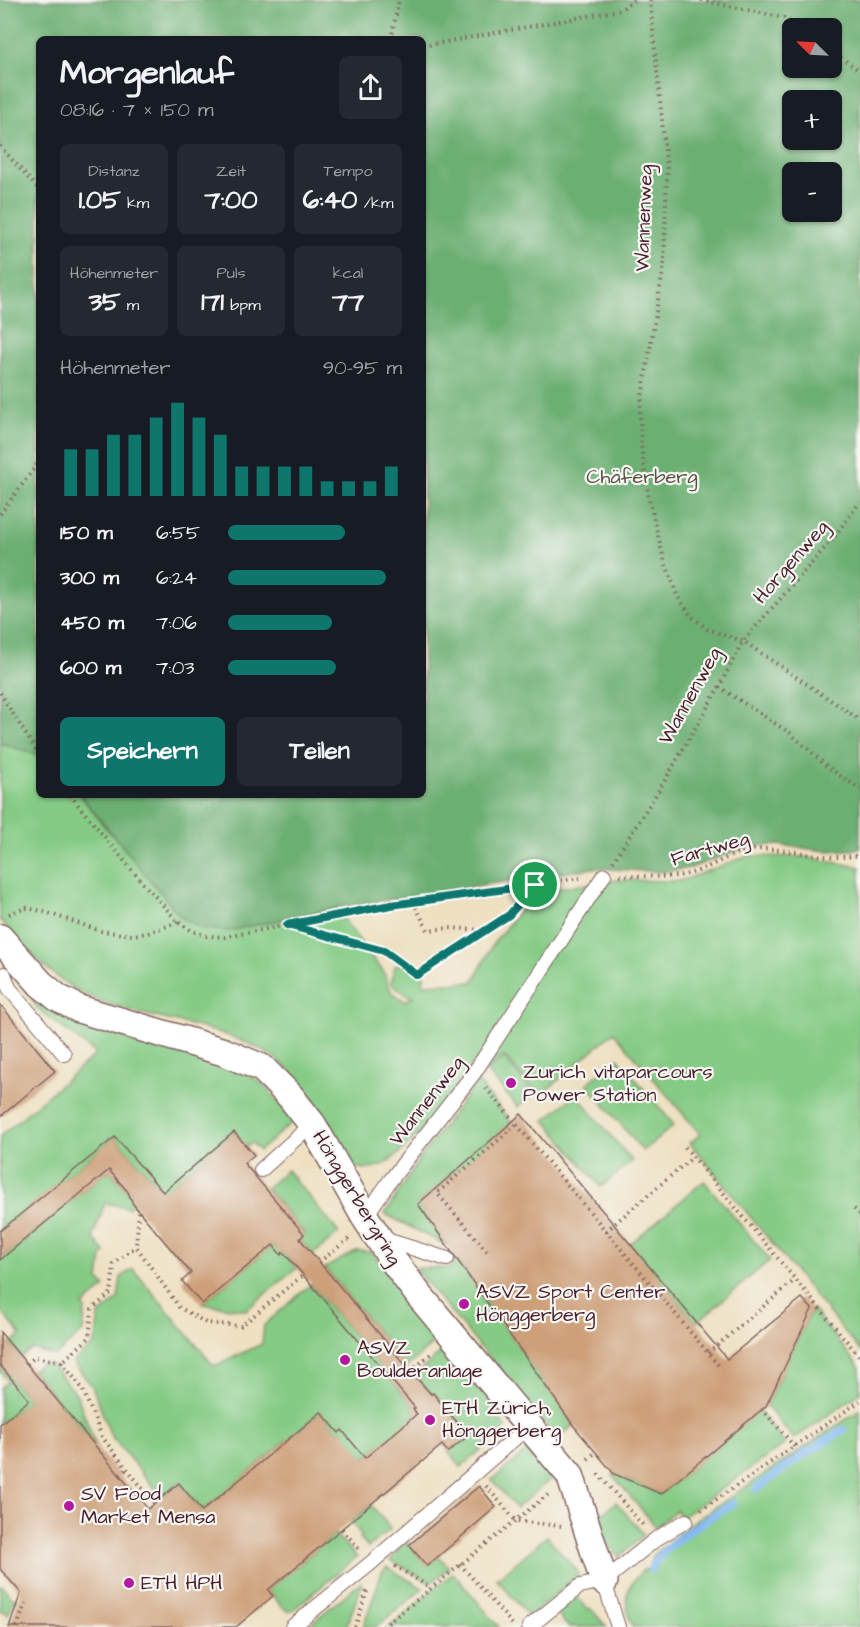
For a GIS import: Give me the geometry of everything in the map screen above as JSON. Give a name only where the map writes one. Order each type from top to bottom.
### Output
[{"type":"street","name":"Hönggerbergring","points":[[0,938],[8,971],[41,984],[58,998],[79,1010],[224,1052],[262,1068],[290,1096],[312,1124],[371,1227],[418,1294],[529,1426],[582,1472],[589,1529],[604,1581]]},
{"type":"lane","name":"Wannenweg","points":[[371,1227],[389,1182],[474,1073],[604,875]]},
{"type":"lane","points":[[8,971],[9,988],[64,1054]]},
{"type":"lane","points":[[261,1170],[312,1124]]},
{"type":"lane","points":[[371,1227],[447,1259]]},
{"type":"lane","points":[[292,1627],[529,1426]]},
{"type":"lane","points":[[529,1627],[580,1586],[604,1581],[656,1539],[686,1521]]},
{"type":"lane","points":[[604,1581],[618,1627]]},
{"type":"path","points":[[392,36],[399,0]]},
{"type":"path","points":[[426,45],[620,10],[634,0]]},
{"type":"path","name":"Wannenweg","points":[[604,875],[664,782],[743,641],[707,629],[690,615],[677,595],[663,556],[649,499],[641,444],[640,409],[663,264],[667,170],[650,0]]},
{"type":"path","points":[[701,0],[784,18]]},
{"type":"path","points":[[842,59],[860,71]]},
{"type":"path","points":[[0,146],[36,187]]},
{"type":"path","points":[[0,514],[36,466]]},
{"type":"path","name":"Horgenweg","points":[[743,641],[831,541],[860,501]]},
{"type":"path","points":[[743,641],[860,720]]},
{"type":"path","points":[[719,687],[790,733],[829,768],[860,789]]},
{"type":"path","points":[[0,693],[36,750]]},
{"type":"path","points":[[0,917],[26,908],[42,911],[100,931],[132,935],[148,933],[178,922],[72,798]]},
{"type":"path","name":"Fartweg","points":[[178,922],[192,931],[207,936],[225,937],[413,902],[604,875],[665,877],[696,872],[745,851],[770,850],[846,858],[860,855]]},
{"type":"path","points":[[287,925],[384,951],[417,975],[509,915],[535,885]]},
{"type":"path","points":[[413,902],[428,930],[449,928],[484,930]]},
{"type":"path","points":[[474,1073],[719,1366]]},
{"type":"path","points":[[487,1251],[437,1193],[517,1124]]},
{"type":"path","points":[[685,1148],[860,1358]]},
{"type":"path","points":[[606,1231],[693,1157]]},
{"type":"path","points":[[854,1209],[860,1214]]},
{"type":"path","points":[[139,1212],[136,1246],[179,1307],[206,1323],[241,1326],[303,1275]]},
{"type":"path","points":[[319,1262],[346,1242]]},
{"type":"path","points":[[62,1362],[89,1338],[92,1310],[111,1293],[114,1264],[136,1246]]},
{"type":"path","points":[[708,1353],[795,1279]]},
{"type":"path","points":[[27,1364],[35,1357],[62,1362],[82,1388],[102,1437],[154,1503]]},
{"type":"path","points":[[686,1521],[860,1401]]},
{"type":"path","points":[[762,1409],[795,1447]]},
{"type":"path","points":[[120,1475],[127,1469]]},
{"type":"path","points":[[474,1472],[516,1521],[589,1529]]},
{"type":"path","points":[[383,1627],[460,1564],[582,1472],[656,1539]]},
{"type":"path","points":[[342,1529],[354,1543]]},
{"type":"path","points":[[378,1556],[431,1588]]},
{"type":"path","points":[[460,1564],[514,1627]]},
{"type":"path","points":[[17,1627],[27,1600]]},
{"type":"green space","name":"Chäferberg","points":[[0,0],[860,0],[860,848],[826,851],[778,845],[749,846],[691,868],[661,872],[593,868],[336,908],[227,931],[200,928],[182,918],[82,798],[426,798],[426,36],[36,36],[36,754],[0,743]]},
{"type":"green space","points":[[0,743],[36,754],[36,798],[82,798],[109,832],[227,931],[336,908],[383,971],[392,993],[405,1001],[414,997],[407,995],[391,983],[395,966],[407,961],[424,973],[423,986],[424,984],[473,982],[493,944],[535,891],[618,880],[681,881],[747,856],[805,857],[860,867],[860,1351],[690,1143],[700,1134],[614,1032],[540,1096],[504,1056],[485,1071],[474,1062],[441,1107],[411,1142],[381,1166],[365,1169],[347,1162],[313,1100],[299,1081],[275,1058],[226,1035],[119,1007],[70,986],[51,972],[0,920]]},
{"type":"green space","points":[[22,981],[176,1047],[248,1074],[265,1086],[295,1120],[259,1151],[252,1143],[247,1147],[234,1132],[163,1192],[115,1137],[0,1231],[0,1136],[96,1054],[37,1008]]},
{"type":"green space","name":"Zurich vitaparcours Power Station","points":[[504,1058],[534,1093],[518,1107],[487,1072]]},
{"type":"green space","points":[[618,1058],[674,1125],[643,1151],[587,1084]]},
{"type":"green space","points":[[477,1081],[512,1123],[418,1204],[447,1246],[385,1214],[418,1161]]},
{"type":"green space","points":[[576,1094],[632,1161],[601,1187],[545,1120]]},
{"type":"green space","points":[[109,1170],[134,1199],[129,1208],[105,1203],[93,1237],[105,1253],[102,1256],[99,1280],[105,1287],[83,1306],[85,1309],[83,1332],[55,1356],[32,1349],[21,1357],[10,1344],[21,1335],[0,1310],[0,1260]]},
{"type":"green space","points":[[287,1170],[339,1233],[313,1255],[300,1239],[304,1233],[266,1188]]},
{"type":"green space","points":[[704,1181],[770,1260],[696,1323],[630,1244]]},
{"type":"green space","points":[[273,1245],[282,1254],[283,1252],[297,1268],[246,1310],[202,1304]]},
{"type":"green space","points":[[356,1251],[371,1252],[441,1336],[407,1367],[325,1268]]},
{"type":"green space","points":[[453,1254],[574,1425],[557,1439],[414,1268],[452,1268]]},
{"type":"green space","points":[[133,1269],[214,1366],[262,1344],[264,1325],[311,1284],[415,1408],[413,1410],[417,1414],[360,1462],[342,1430],[339,1433],[321,1412],[202,1511],[179,1483],[162,1497],[111,1436],[92,1386],[73,1362],[95,1343],[99,1315],[118,1299],[121,1277]]},
{"type":"green space","points":[[812,1309],[860,1368],[860,1393],[794,1439],[766,1406]]},
{"type":"green space","points":[[449,1346],[502,1408],[495,1414],[506,1428],[461,1467],[448,1452],[468,1435],[415,1375]]},
{"type":"green space","points":[[41,1364],[51,1364],[77,1395],[96,1446],[32,1370]]},
{"type":"green space","points":[[0,1365],[29,1400],[0,1424],[0,1388],[8,1381],[0,1371]]},
{"type":"green space","points":[[860,1410],[860,1627],[632,1627],[626,1602],[628,1590],[643,1570],[651,1569],[653,1556],[689,1525]]},
{"type":"green space","points":[[759,1411],[785,1444],[682,1517],[676,1510],[656,1527],[613,1476],[614,1474],[661,1494]]},
{"type":"green space","points":[[527,1451],[551,1479],[516,1508],[492,1480]]},
{"type":"green space","points":[[616,1502],[644,1535],[619,1557],[591,1524]]},
{"type":"green space","points":[[371,1505],[391,1529],[368,1547],[351,1522]]},
{"type":"green space","points":[[335,1534],[357,1557],[294,1609],[288,1611],[282,1607],[268,1590]]},
{"type":"green space","points":[[547,1536],[579,1574],[529,1617],[497,1579]]},
{"type":"green space","points":[[406,1541],[427,1566],[439,1556],[449,1568],[431,1583],[390,1560]]},
{"type":"green space","points":[[387,1567],[423,1588],[377,1627],[363,1627],[382,1572]]},
{"type":"green space","points":[[453,1573],[499,1627],[389,1627]]},
{"type":"green space","points":[[361,1582],[362,1585],[346,1627],[307,1627]]},
{"type":"green space","points":[[2,1586],[12,1597],[16,1598],[8,1614],[1,1610],[0,1612],[0,1587]]},
{"type":"green space","points":[[577,1597],[607,1627],[568,1627],[557,1614]]},
{"type":"building","points":[[0,1004],[55,1071],[0,1117]]},
{"type":"building","points":[[521,1114],[727,1359],[802,1298],[812,1309],[766,1406],[661,1494],[614,1474],[573,1425],[418,1204]]},
{"type":"building","points":[[234,1132],[254,1155],[244,1163],[304,1234],[300,1239],[468,1436],[448,1452],[442,1445],[268,1590],[273,1596],[236,1627],[9,1627],[21,1593],[0,1569],[0,1424],[29,1400],[0,1365],[0,1332],[148,1509],[179,1483],[202,1511],[321,1412],[339,1433],[342,1430],[365,1458],[417,1414],[413,1409],[415,1408],[311,1284],[283,1252],[281,1255],[273,1245],[202,1304],[182,1281],[191,1273],[133,1204],[128,1192],[109,1170],[0,1260],[0,1231],[115,1137],[163,1192]]},
{"type":"building","points":[[479,1486],[496,1507],[427,1566],[409,1545]]},
{"type":"waterway","points":[[757,1488],[843,1430]]},
{"type":"waterway","points":[[651,1569],[676,1541],[733,1503]]},
{"type":"place","name":"Zurich vitaparcours Power Station","points":[[511,1083]]},
{"type":"place","name":"ASVZ Sport Center Hönggerberg","points":[[464,1304]]},
{"type":"place","name":"ASVZ Boulderanlage","points":[[345,1360]]},
{"type":"place","name":"ETH Zürich, Hönggerberg","points":[[430,1420]]},
{"type":"place","name":"SV Food Market Mensa","points":[[69,1506]]},
{"type":"place","name":"ETH HPH","points":[[129,1583]]},
{"type":"route","points":[[535,885],[509,915],[417,975],[384,951],[287,925],[391,905],[535,885]]}]
